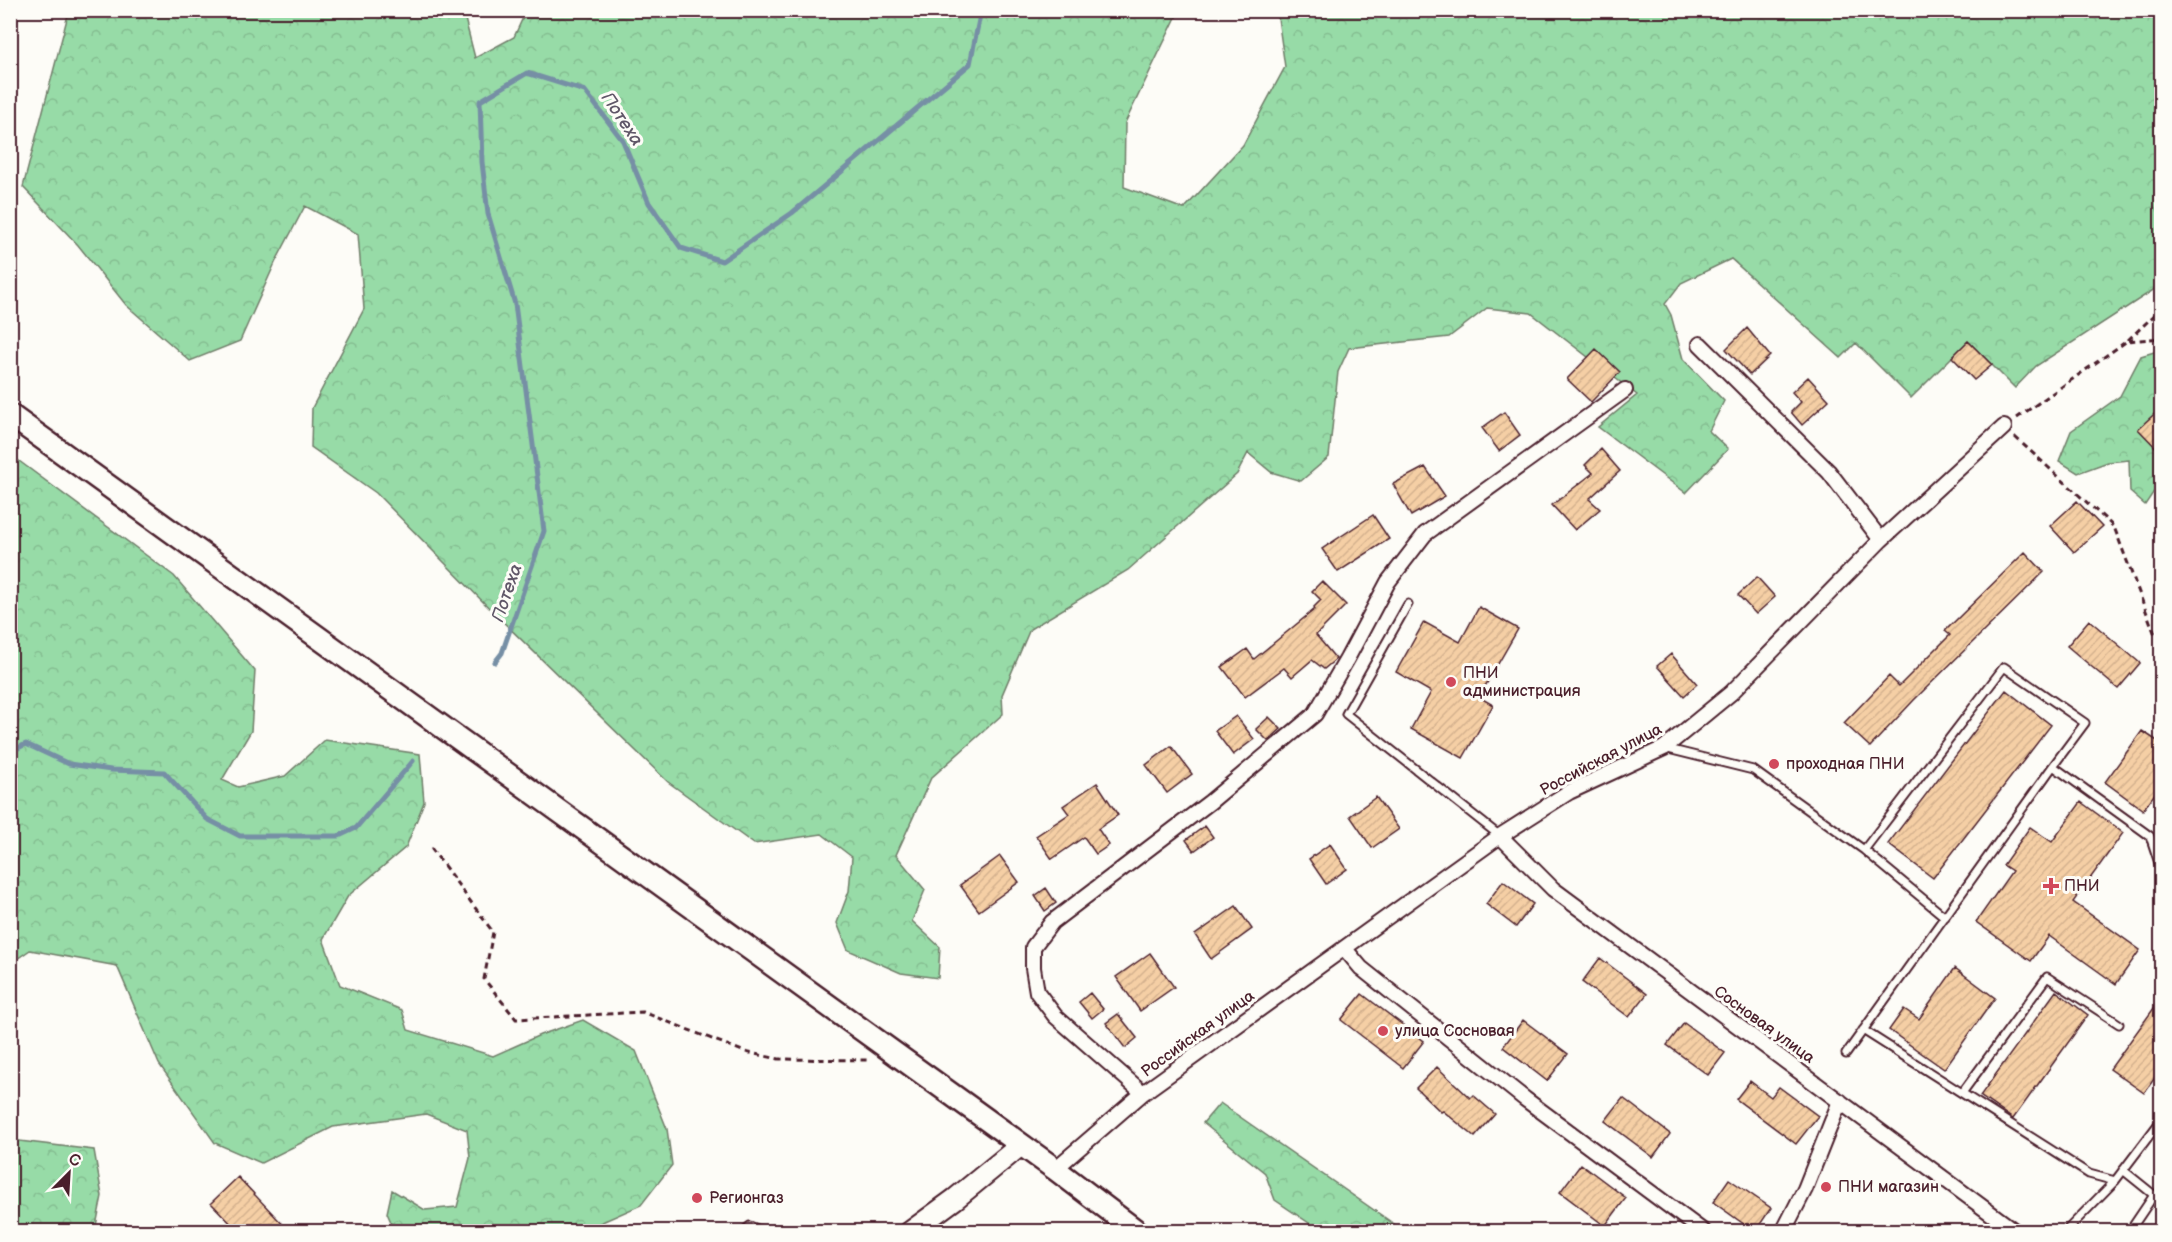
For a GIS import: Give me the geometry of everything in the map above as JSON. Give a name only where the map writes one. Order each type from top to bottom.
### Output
[{"type":"main road","points":[[10,415],[888,1048],[1138,1232]]},
{"type":"street","points":[[1700,344],[1829,472],[1881,540]]},
{"type":"street","name":"Российская улица","points":[[1143,1093],[1055,1016],[1037,992],[1033,968],[1033,947],[1052,922],[1210,802],[1315,714],[1388,582],[1425,534],[1625,390]]},
{"type":"street","name":"Российская улица","points":[[1055,1169],[1143,1093],[1500,836],[1569,792],[1664,748],[1731,693],[1881,540],[2004,427]]},
{"type":"street","name":"Сосновая улица","points":[[1500,836],[1553,889],[2016,1232]]},
{"type":"street","points":[[1345,949],[1361,968],[1525,1099],[1704,1232]]},
{"type":"street","points":[[1784,1232],[1805,1189],[1840,1101]]},
{"type":"street","points":[[910,1232],[1021,1145]]},
{"type":"lane","points":[[1408,604],[1346,714],[1500,836]]},
{"type":"lane","points":[[1846,1054],[2085,723],[2004,667],[1864,850]]},
{"type":"lane","points":[[1664,748],[1753,770],[1864,850],[1944,917]]},
{"type":"lane","points":[[2053,766],[2150,836],[2162,872]]},
{"type":"lane","points":[[1962,1093],[2048,977],[2119,1024]]},
{"type":"lane","points":[[1863,1030],[2089,1174],[2115,1181]]},
{"type":"lane","points":[[2065,1232],[2115,1181],[2162,1119]]},
{"type":"lane","points":[[2123,1170],[2154,1195],[2129,1232]]},
{"type":"lane","points":[[743,1232],[750,1226],[765,1232]]},
{"type":"path","points":[[2162,308],[2127,341],[2004,427],[2114,527],[2154,632],[2162,639]]},
{"type":"path","points":[[2127,341],[2162,338]]},
{"type":"path","points":[[431,848],[493,932],[484,979],[516,1019],[643,1012],[745,1052],[779,1059],[878,1060],[888,1048]]},
{"type":"green space","points":[[69,11],[463,11],[475,58],[514,37],[526,11],[1179,11],[1125,123],[1124,187],[1184,209],[1243,145],[1285,67],[1277,11],[2161,11],[2161,285],[2036,366],[2015,388],[1968,341],[1911,398],[1856,343],[1841,358],[1731,259],[1681,283],[1665,304],[1671,315],[1683,359],[1724,401],[1709,431],[1728,449],[1686,493],[1598,427],[1637,395],[1531,313],[1487,308],[1449,337],[1349,348],[1338,372],[1329,457],[1301,481],[1271,472],[1248,453],[1237,474],[1128,570],[1030,629],[1002,695],[1003,714],[931,778],[896,855],[925,890],[912,921],[940,947],[938,978],[901,973],[848,950],[837,923],[849,891],[852,857],[822,834],[754,844],[668,782],[496,615],[376,493],[311,447],[312,408],[364,309],[358,234],[305,206],[275,263],[240,341],[190,361],[126,305],[78,245],[23,187]]},
{"type":"green space","points":[[2161,350],[2161,481],[2145,505],[2130,492],[2129,460],[2108,462],[2078,473],[2059,461],[2071,431],[2120,396],[2141,356]]},
{"type":"green space","points":[[11,455],[174,576],[255,671],[251,731],[222,780],[238,787],[285,776],[325,740],[420,754],[424,802],[406,847],[348,896],[323,939],[340,985],[402,1010],[408,1030],[493,1056],[540,1035],[583,1020],[636,1051],[667,1129],[672,1165],[641,1205],[582,1231],[395,1231],[387,1213],[392,1190],[425,1210],[457,1207],[470,1158],[467,1130],[426,1114],[333,1127],[261,1163],[215,1143],[159,1064],[117,966],[30,950],[11,963]]},
{"type":"green space","points":[[1220,1103],[1404,1231],[1321,1231],[1275,1200],[1265,1173],[1203,1123]]},
{"type":"green space","points":[[11,1140],[94,1150],[102,1196],[95,1231],[11,1231]]},
{"type":"building","points":[[1747,328],[1770,356],[1750,375],[1726,349]]},
{"type":"building","points":[[1968,341],[1992,365],[1974,380],[1952,357]]},
{"type":"building","points":[[1596,349],[1620,372],[1591,402],[1567,379]]},
{"type":"building","points":[[1808,377],[1829,400],[1802,425],[1791,412],[1801,402],[1792,392]]},
{"type":"building","points":[[2162,407],[2162,454],[2138,429]]},
{"type":"building","points":[[1504,412],[1520,435],[1499,451],[1482,428]]},
{"type":"building","points":[[1601,449],[1620,471],[1589,499],[1600,509],[1575,530],[1552,505],[1593,473],[1585,465]]},
{"type":"building","points":[[1425,467],[1445,496],[1411,516],[1393,484]]},
{"type":"building","points":[[2077,501],[2102,527],[2074,552],[2050,526]]},
{"type":"building","points":[[1373,515],[1389,539],[1338,572],[1322,549]]},
{"type":"building","points":[[2025,552],[2044,572],[1914,700],[1870,747],[1844,723],[1889,676],[1899,686],[1950,635],[1945,631]]},
{"type":"building","points":[[1757,577],[1775,597],[1756,614],[1738,595]]},
{"type":"building","points":[[1322,581],[1346,605],[1316,635],[1336,659],[1324,669],[1312,660],[1292,677],[1284,668],[1245,697],[1222,667],[1247,649],[1254,659],[1315,609],[1314,607],[1321,600],[1312,591]]},
{"type":"building","name":"ПНИ администрация","points":[[1479,607],[1518,629],[1479,697],[1493,705],[1463,758],[1411,729],[1431,692],[1396,672],[1424,622],[1460,642]]},
{"type":"building","points":[[2089,620],[2140,663],[2118,689],[2067,646]]},
{"type":"building","points":[[1671,654],[1697,684],[1684,696],[1657,666]]},
{"type":"building","points":[[2006,690],[2051,725],[1933,878],[1888,844]]},
{"type":"building","points":[[1236,716],[1254,739],[1233,755],[1215,731]]},
{"type":"building","points":[[1269,717],[1281,729],[1268,741],[1256,729]]},
{"type":"building","points":[[2142,731],[2162,744],[2162,784],[2143,810],[2105,782]]},
{"type":"building","points":[[1171,746],[1192,774],[1167,793],[1146,765]]},
{"type":"building","points":[[1097,783],[1118,815],[1098,829],[1109,845],[1096,854],[1084,837],[1052,859],[1036,836],[1069,814],[1063,806]]},
{"type":"building","points":[[1376,797],[1399,829],[1372,848],[1350,816]]},
{"type":"building","points":[[2081,802],[2123,833],[2073,902],[2140,950],[2116,984],[2049,936],[2031,961],[1976,922],[2012,871],[2003,865],[2030,827],[2052,842]]},
{"type":"building","points":[[1205,826],[1213,837],[1194,851],[1186,840]]},
{"type":"building","points":[[1330,844],[1347,869],[1326,884],[1309,859]]},
{"type":"building","points":[[1000,856],[1019,882],[979,911],[960,885]]},
{"type":"building","points":[[1503,881],[1533,904],[1516,927],[1486,904]]},
{"type":"building","points":[[1046,888],[1056,903],[1045,911],[1035,896]]},
{"type":"building","points":[[1236,906],[1252,929],[1211,959],[1195,935]]},
{"type":"building","points":[[1150,953],[1174,987],[1140,1011],[1116,977]]},
{"type":"building","points":[[1600,958],[1647,994],[1629,1017],[1582,982]]},
{"type":"building","points":[[1955,968],[1995,998],[1944,1069],[1889,1030],[1904,1009],[1919,1019]]},
{"type":"building","points":[[2056,991],[2088,1015],[2013,1119],[1980,1096]]},
{"type":"building","points":[[1090,993],[1103,1009],[1092,1018],[1079,1002]]},
{"type":"building","name":"улица Сосновая","points":[[1362,994],[1424,1041],[1403,1068],[1341,1020]]},
{"type":"building","points":[[2162,997],[2162,1068],[2144,1093],[2110,1069]]},
{"type":"building","points":[[1118,1014],[1137,1038],[1125,1048],[1106,1023]]},
{"type":"building","points":[[1523,1020],[1568,1054],[1547,1081],[1503,1047]]},
{"type":"building","points":[[1684,1023],[1725,1053],[1708,1075],[1667,1045]]},
{"type":"building","points":[[1437,1067],[1470,1098],[1473,1095],[1495,1114],[1475,1137],[1443,1111],[1441,1112],[1416,1088]]},
{"type":"building","points":[[1750,1081],[1771,1097],[1779,1087],[1818,1116],[1796,1144],[1736,1099]]},
{"type":"building","points":[[1623,1098],[1670,1134],[1653,1157],[1605,1121]]},
{"type":"building","points":[[1581,1164],[1626,1198],[1605,1226],[1560,1192]]},
{"type":"building","points":[[238,1177],[290,1232],[239,1232],[211,1203]]},
{"type":"building","points":[[1729,1179],[1771,1208],[1755,1232],[1713,1202]]},
{"type":"waterway","name":"Потеха","points":[[495,662],[502,653],[544,531],[515,304],[488,214],[482,162],[480,101],[527,73],[585,91],[623,141],[649,203],[681,248],[722,261],[792,213],[970,64],[981,10]]},
{"type":"waterway","name":"Потеха","points":[[10,752],[26,744],[69,764],[111,770],[164,772],[207,819],[240,836],[339,836],[356,828],[413,761]]},
{"type":"place","name":"ПНИ администрация","points":[[1451,682]]},
{"type":"place","name":"проходная ПНИ","points":[[1774,764]]},
{"type":"place","name":"ПНИ","points":[[2051,886]]},
{"type":"place","name":"улица Сосновая","points":[[1383,1031]]},
{"type":"place","name":"ПНИ магазин","points":[[1826,1187]]},
{"type":"place","name":"Регионгаз","points":[[697,1198]]}]
